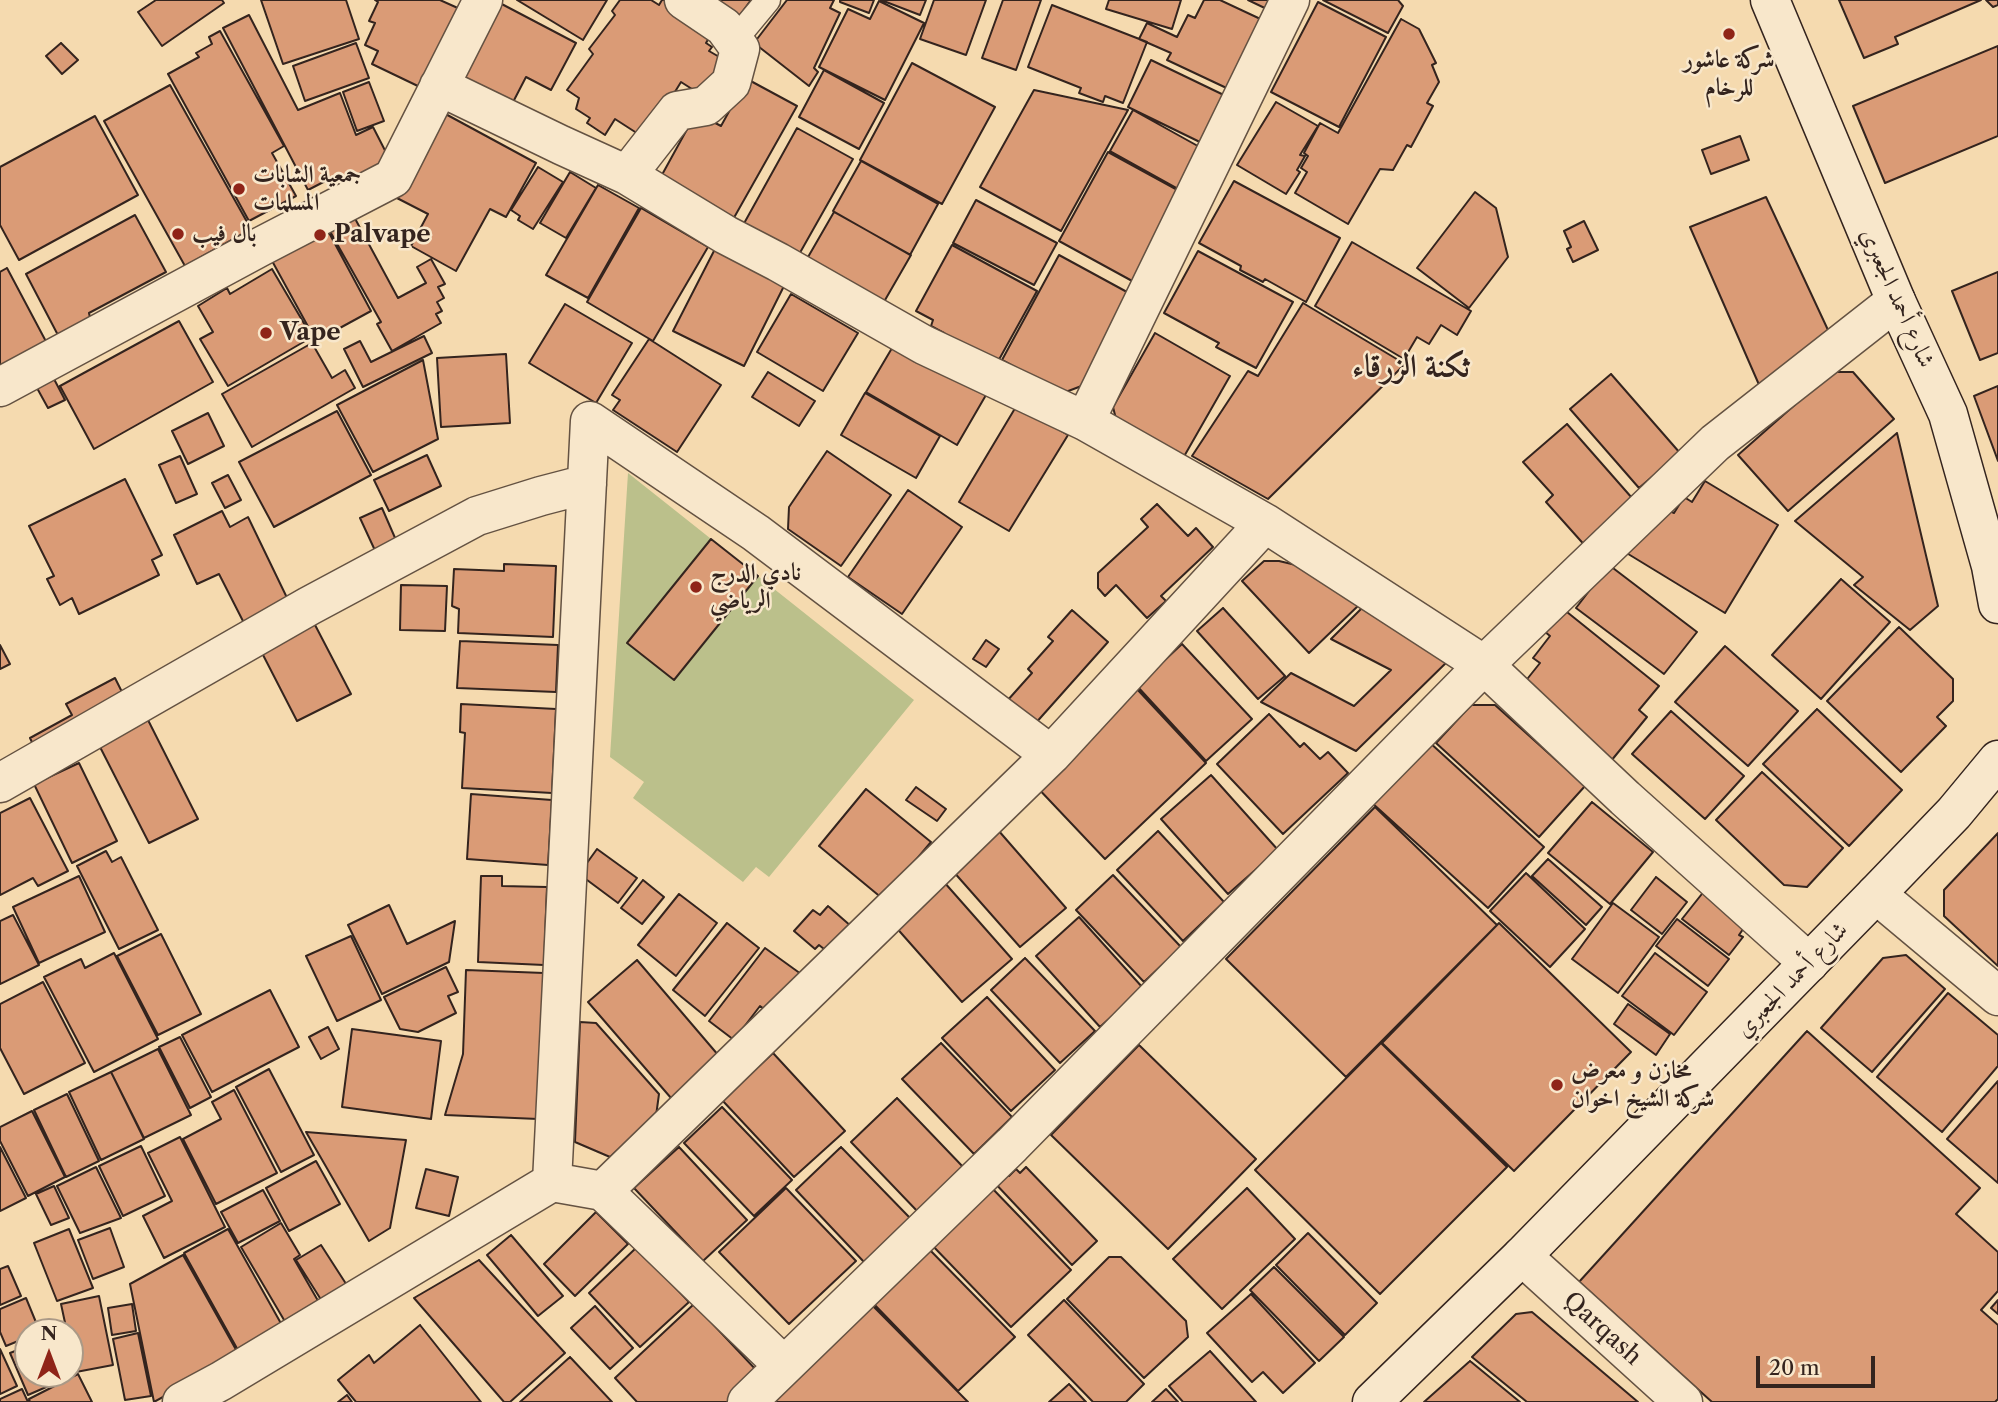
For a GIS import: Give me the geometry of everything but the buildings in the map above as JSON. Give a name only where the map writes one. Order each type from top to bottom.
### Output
[{"type":"street","points":[[0,387],[393,178],[483,0]]},
{"type":"street","points":[[627,175],[677,111],[706,106],[731,83],[740,48],[724,27],[684,0]]},
{"type":"street","points":[[1085,421],[1290,0]]},
{"type":"street","name":"شارع أحمد الجعبري","points":[[1770,0],[1896,301],[1948,414],[1991,566],[1998,604]]},
{"type":"street","points":[[439,86],[627,175],[726,235],[924,345],[1085,421],[1265,523],[1484,665],[1625,798],[1809,962]]},
{"type":"street","points":[[747,1402],[1012,1145],[1484,665],[1715,443],[1896,301]]},
{"type":"street","points":[[552,1182],[590,421],[756,533],[1051,755]]},
{"type":"street","points":[[0,783],[309,606],[477,516],[587,484]]},
{"type":"street","points":[[603,1191],[1051,755],[1265,523]]},
{"type":"street","name":"شارع أحمد الجعبري","points":[[1372,1402],[1522,1256],[1876,894],[1954,813],[1998,760]]},
{"type":"street","points":[[1876,894],[1998,996]]},
{"type":"street","points":[[181,1402],[221,1381],[552,1182],[603,1191],[784,1366]]},
{"type":"street","name":"Qarqash","points":[[1522,1256],[1683,1402]]},
{"type":"lane","points":[[734,41],[768,0]]},
{"type":"green space","name":"نادي الدرج الرياضي","points":[[628,473],[914,700],[769,877],[756,867],[743,882],[633,798],[644,782],[610,757]]},
{"type":"place","name":"شركة عاشور للرخام","points":[[1729,34]]},
{"type":"place","name":"جمعية الشابات المسلمات","points":[[239,189]]},
{"type":"place","name":"بال فيب","points":[[178,234]]},
{"type":"place","name":"Palvape","points":[[320,235]]},
{"type":"place","name":"Vape","points":[[266,333]]},
{"type":"place","name":"نادي الدرج الرياضي","points":[[696,587]]},
{"type":"place","name":"مخازن و معرض شركة الشيخ اخوان","points":[[1557,1085]]},
{"type":"district","name":"ثكنة الزرقاء","points":[[1411,368]]}]
